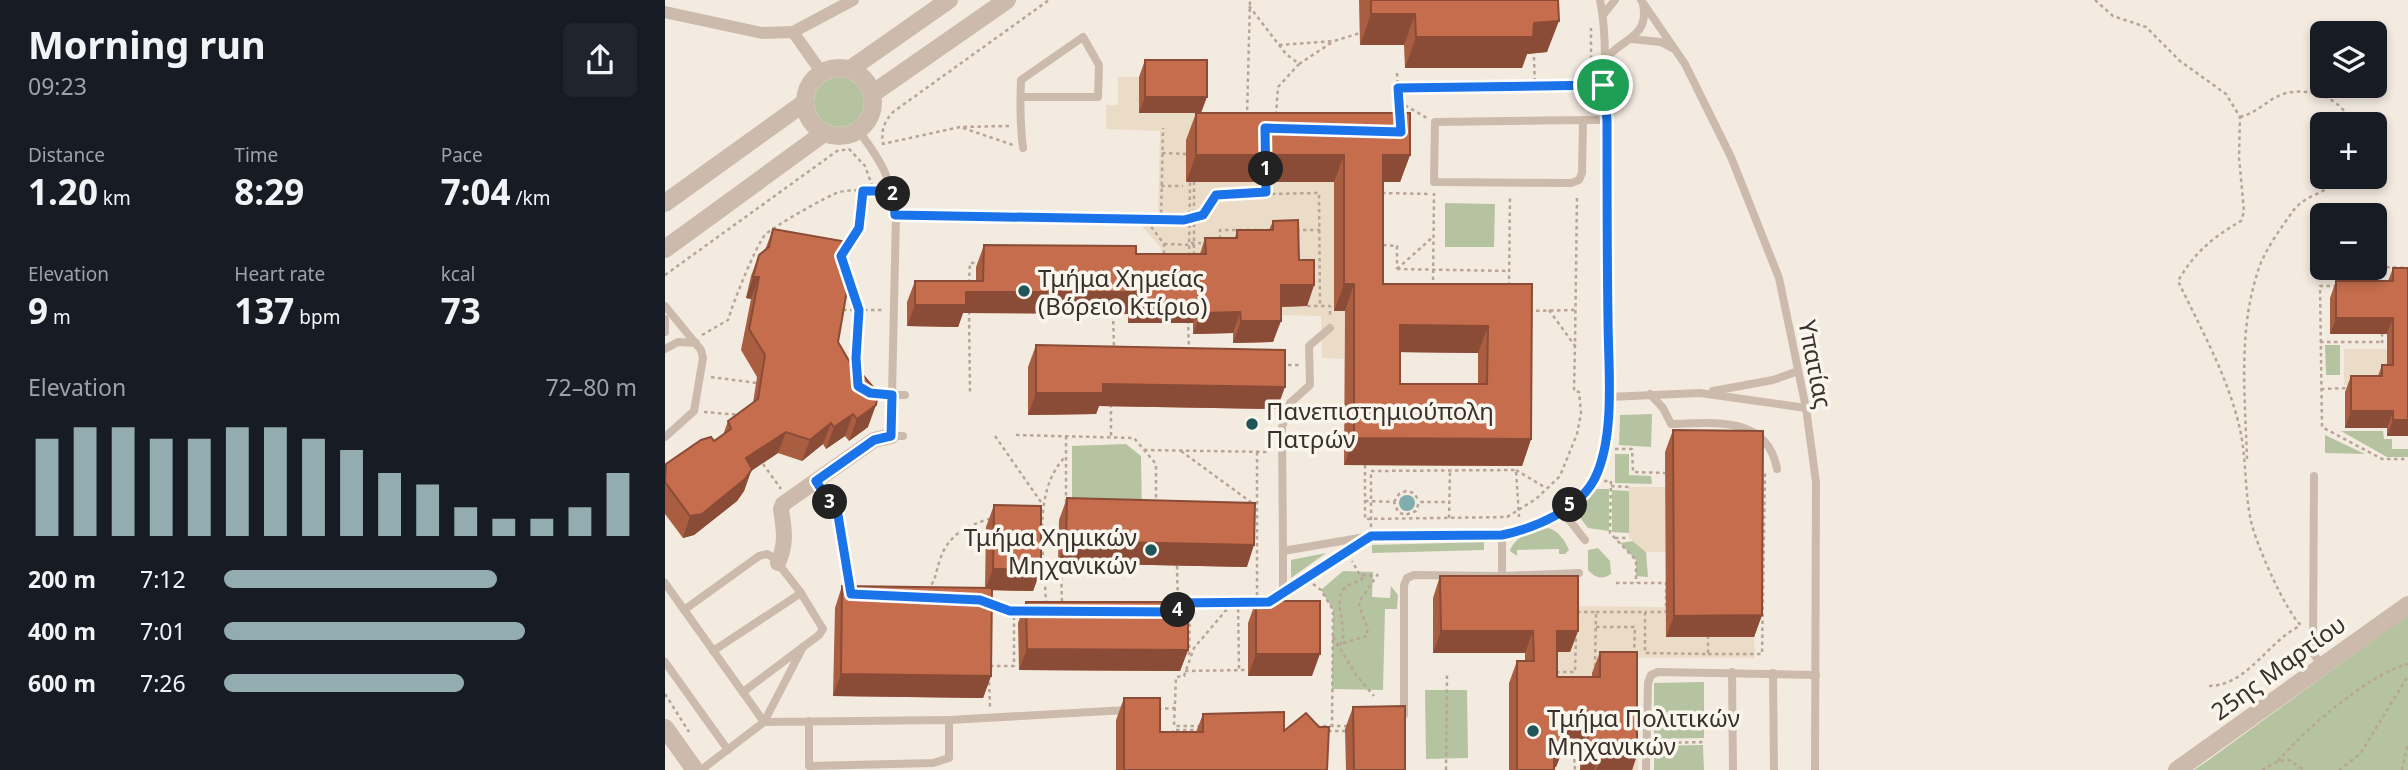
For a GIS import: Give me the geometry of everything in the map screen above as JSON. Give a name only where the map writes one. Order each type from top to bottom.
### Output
[{"type":"street","points":[[665,12],[762,33],[793,32],[853,0]]},
{"type":"street","points":[[849,70],[949,0]]},
{"type":"street","points":[[872,94],[1007,0]]},
{"type":"street","points":[[793,32],[822,73]]},
{"type":"street","points":[[665,203],[804,103],[811,82],[822,73],[839,68],[849,70],[867,83],[872,94],[871,114],[858,130],[841,136],[824,133],[810,120],[804,103]]},
{"type":"street","points":[[665,249],[824,133]]},
{"type":"street","points":[[778,563],[785,548],[786,531],[781,509],[789,500],[874,440],[897,436]]},
{"type":"street","name":"25ης Μαρτίου","points":[[2177,770],[2408,605]]},
{"type":"street","points":[[665,728],[695,770]]},
{"type":"lane","points":[[1283,551],[1371,536],[1502,535],[1521,531],[1563,512],[1594,480],[1602,458],[1608,397],[1607,120],[1603,85],[1603,15],[1600,0]]},
{"type":"lane","points":[[1603,15],[1615,0]]},
{"type":"lane","points":[[1603,62],[1611,51],[1631,39],[1645,22],[1641,1]]},
{"type":"lane","name":"Υπατίας","points":[[1641,1],[1675,49],[1731,157],[1779,278],[1806,408],[1816,482],[1815,770]]},
{"type":"lane","points":[[1021,97],[1098,97],[1099,65],[1083,37],[1021,80],[1020,126],[1023,148]]},
{"type":"lane","points":[[1631,39],[1661,42],[1675,49]]},
{"type":"lane","points":[[1587,120],[1579,180],[1571,183],[1434,182],[1435,122],[1587,120],[1607,120]]},
{"type":"lane","points":[[858,130],[889,175],[893,191],[895,215],[892,395],[897,436]]},
{"type":"lane","points":[[665,306],[694,341],[703,358],[694,411],[665,437]]},
{"type":"lane","points":[[665,319],[665,332]]},
{"type":"lane","points":[[1283,592],[1282,427],[1290,403],[1310,385],[1309,346],[1330,328]]},
{"type":"lane","points":[[665,349],[678,342],[694,341]]},
{"type":"lane","points":[[1608,397],[1700,393],[1773,380],[1798,371]]},
{"type":"lane","points":[[1700,393],[1806,408]]},
{"type":"lane","points":[[1650,394],[1664,408],[1671,424],[1740,426],[1762,434],[1774,450],[1777,469]]},
{"type":"lane","points":[[892,395],[905,395]]},
{"type":"lane","points":[[2314,476],[2313,653],[2322,666]]},
{"type":"lane","points":[[1563,512],[1585,540]]},
{"type":"lane","points":[[1502,535],[1502,576]]},
{"type":"lane","points":[[1269,602],[1371,536]]},
{"type":"lane","points":[[684,610],[759,556],[767,554],[778,563],[801,593],[823,629],[743,692]]},
{"type":"lane","points":[[1404,726],[1404,585],[1407,578],[1414,575],[1579,573]]},
{"type":"lane","points":[[665,583],[764,722]]},
{"type":"lane","points":[[713,651],[801,593]]},
{"type":"lane","points":[[701,770],[764,722],[803,647]]},
{"type":"lane","points":[[665,662],[728,750]]},
{"type":"lane","points":[[1646,770],[1648,683],[1651,676],[1658,672],[1816,675]]},
{"type":"lane","points":[[1732,672],[1733,770]]},
{"type":"lane","points":[[1773,673],[1774,770]]},
{"type":"lane","points":[[764,722],[949,720],[1155,709]]},
{"type":"lane","points":[[809,722],[809,766],[836,766],[933,763],[949,758],[949,720]]},
{"type":"path","points":[[1020,126],[960,127],[883,144],[882,132],[886,120],[893,112],[1049,0]]},
{"type":"path","points":[[1247,127],[1250,0]]},
{"type":"path","points":[[2095,0],[2113,16],[2146,27],[2180,61],[2226,94],[2240,117],[2241,221],[2219,233],[2191,257],[2178,281],[2207,342],[2238,423],[2247,469]]},
{"type":"path","points":[[1249,6],[1279,45],[1299,64]]},
{"type":"path","points":[[1587,120],[1591,85],[1592,22]]},
{"type":"path","points":[[1279,45],[1334,41],[1360,33]]},
{"type":"path","points":[[1276,121],[1277,87],[1299,64],[1334,41]]},
{"type":"path","points":[[1534,57],[1535,87]]},
{"type":"path","points":[[1397,73],[1401,122]]},
{"type":"path","points":[[1398,88],[1603,85]]},
{"type":"path","points":[[2240,117],[2256,113],[2285,94],[2307,92],[2326,97],[2347,112]]},
{"type":"path","points":[[1399,102],[1435,122]]},
{"type":"path","points":[[960,127],[1023,148]]},
{"type":"path","points":[[1161,220],[1163,128]]},
{"type":"path","points":[[665,275],[837,151],[849,149],[859,158],[874,191]]},
{"type":"path","points":[[1162,153],[1194,154]]},
{"type":"path","points":[[1194,173],[1191,244],[1194,265]]},
{"type":"path","points":[[1433,297],[1434,182]]},
{"type":"path","points":[[1509,298],[1510,183]]},
{"type":"path","points":[[1189,267],[1194,217],[1193,185]]},
{"type":"path","points":[[1161,186],[1183,186]]},
{"type":"path","points":[[2300,626],[2279,590],[2251,522],[2247,469],[2245,321],[2258,268],[2294,209],[2305,198],[2326,189]]},
{"type":"path","points":[[841,256],[859,228],[863,191]]},
{"type":"path","points":[[694,341],[728,320],[736,294],[761,241],[770,231],[833,194],[893,191]]},
{"type":"path","points":[[895,215],[1161,220],[1203,215],[1216,195],[1319,193],[1321,306]]},
{"type":"path","points":[[1380,193],[1434,194]]},
{"type":"path","points":[[1365,465],[1365,519],[1507,517],[1548,488],[1560,476],[1577,434],[1581,413],[1579,392],[1574,391],[1577,195]]},
{"type":"path","points":[[1146,220],[1164,244],[1164,258]]},
{"type":"path","points":[[1164,244],[1220,243],[1220,230],[1282,230]]},
{"type":"path","points":[[1295,230],[1320,230]]},
{"type":"path","points":[[1398,269],[1434,236]]},
{"type":"path","points":[[1380,253],[1380,245],[1398,246],[1398,269]]},
{"type":"path","points":[[969,290],[970,263],[983,263]]},
{"type":"path","points":[[2370,285],[2382,285],[2382,267],[2408,268]]},
{"type":"path","points":[[1398,269],[1509,271]]},
{"type":"path","points":[[843,270],[859,310],[857,379]]},
{"type":"path","points":[[2345,286],[2319,286],[2322,427],[2382,459],[2408,459]]},
{"type":"path","points":[[969,303],[970,395]]},
{"type":"path","points":[[839,310],[893,311]]},
{"type":"path","points":[[1549,310],[1574,346]]},
{"type":"path","points":[[1525,311],[1575,310]]},
{"type":"path","points":[[1188,312],[1189,355]]},
{"type":"path","points":[[1113,314],[1114,352]]},
{"type":"path","points":[[2382,331],[2382,342]]},
{"type":"path","points":[[2321,342],[2395,342]]},
{"type":"path","points":[[846,366],[856,358]]},
{"type":"path","points":[[1272,365],[1310,365]]},
{"type":"path","points":[[700,376],[757,383]]},
{"type":"path","points":[[2321,389],[2355,388]]},
{"type":"path","points":[[1111,401],[1111,438]]},
{"type":"path","points":[[694,411],[751,416]]},
{"type":"path","points":[[1016,435],[1134,438],[1156,464],[1156,511]]},
{"type":"path","points":[[995,436],[1043,505]]},
{"type":"path","points":[[1066,436],[1066,508]]},
{"type":"path","points":[[1615,449],[1632,449],[1633,472],[1665,472]]},
{"type":"path","points":[[1144,450],[1282,452]]},
{"type":"path","points":[[1181,451],[1257,506]]},
{"type":"path","points":[[1257,452],[1257,602]]},
{"type":"path","points":[[1046,612],[1043,505],[1054,468],[1066,456]]},
{"type":"path","points":[[1645,612],[1645,653],[1762,654],[1765,458]]},
{"type":"path","points":[[762,464],[789,500]]},
{"type":"path","points":[[1371,536],[1371,471],[1450,468],[1516,470],[1548,488]]},
{"type":"path","points":[[1449,518],[1450,468]]},
{"type":"path","points":[[1516,470],[1521,531]]},
{"type":"path","points":[[1594,480],[1611,481],[1610,533],[1636,560],[1636,583]]},
{"type":"path","points":[[816,481],[838,515],[851,594]]},
{"type":"path","points":[[1611,486],[1629,486]]},
{"type":"path","points":[[1406,491],[1414,493],[1419,502],[1416,511],[1405,516],[1398,512],[1394,502],[1399,494],[1406,491]]},
{"type":"path","points":[[1365,502],[1394,502]]},
{"type":"path","points":[[1419,502],[1449,502]]},
{"type":"path","points":[[1033,515],[1044,514]]},
{"type":"path","points":[[917,592],[927,590],[935,582],[947,543],[966,526],[994,517]]},
{"type":"path","points":[[1615,538],[1629,538]]},
{"type":"path","points":[[1345,552],[1362,575]]},
{"type":"path","points":[[1061,563],[1063,612]]},
{"type":"path","points":[[1177,566],[1178,612]]},
{"type":"path","points":[[1342,644],[1367,636],[1369,627],[1360,611],[1359,602],[1377,575],[1362,575]]},
{"type":"path","points":[[1362,575],[1362,579],[1346,587],[1341,594],[1342,644],[1356,676],[1374,696]]},
{"type":"path","points":[[1304,579],[1321,590],[1333,610],[1332,726]]},
{"type":"path","points":[[1616,583],[1677,583]]},
{"type":"path","points":[[1549,672],[1575,672],[1576,612],[1666,612],[1666,583]]},
{"type":"path","points":[[980,600],[1014,611],[1035,612]]},
{"type":"path","points":[[1208,726],[1174,726],[1177,708],[1176,677],[1184,676],[1194,648],[1233,602]]},
{"type":"path","points":[[1238,602],[1239,670]]},
{"type":"path","points":[[1178,603],[1269,602]]},
{"type":"path","points":[[1189,659],[1190,603]]},
{"type":"path","points":[[990,717],[989,666],[1014,666],[1014,611]]},
{"type":"path","points":[[1595,673],[1596,612]]},
{"type":"path","points":[[2209,686],[2232,681],[2285,633],[2300,626],[2313,629]]},
{"type":"path","points":[[1596,627],[1635,627],[1635,654],[1622,654]]},
{"type":"path","points":[[1333,637],[1342,644]]},
{"type":"path","points":[[1708,637],[1708,654]]},
{"type":"path","points":[[1726,654],[1726,661]]},
{"type":"path","points":[[2262,770],[2278,761],[2293,742],[2373,680],[2408,664]]},
{"type":"path","points":[[1185,671],[1248,670]]},
{"type":"path","points":[[1446,770],[1447,673]]},
{"type":"path","points":[[2339,770],[2360,754],[2408,676]]},
{"type":"path","points":[[1155,709],[1177,708]]},
{"type":"path","points":[[1311,726],[1359,726]]},
{"type":"path","points":[[1322,726],[1323,736]]},
{"type":"path","points":[[1173,742],[1173,730],[1212,730]]},
{"type":"path","points":[[1305,730],[1345,731]]},
{"type":"path","points":[[1646,743],[1706,742]]},
{"type":"path","points":[[2402,770],[2408,742]]},
{"type":"path","points":[[1574,752],[1575,770]]},
{"type":"path","points":[[2278,761],[2290,760],[2304,770]]},
{"type":"green space","points":[[839,77],[857,84],[864,102],[857,120],[839,127],[821,120],[814,102],[821,84]]},
{"type":"green space","points":[[1445,203],[1495,204],[1494,247],[1445,247]]},
{"type":"green space","points":[[2325,345],[2340,345],[2340,375],[2326,375]]},
{"type":"green space","points":[[1652,414],[1651,447],[1619,445],[1620,415]]},
{"type":"green space","points":[[2341,431],[2383,431],[2384,439],[2392,439],[2392,449],[2408,449],[2408,457],[2387,457]]},
{"type":"green space","points":[[2325,435],[2365,454],[2325,453]]},
{"type":"green space","points":[[1126,444],[1141,456],[1142,516],[1072,515],[1072,446]]},
{"type":"green space","points":[[1615,454],[1629,454],[1629,475],[1651,476],[1652,484],[1615,483]]},
{"type":"green space","points":[[1592,489],[1609,489],[1609,531],[1588,528],[1578,515],[1578,503]]},
{"type":"green space","points":[[1612,490],[1629,491],[1629,533],[1612,532]]},
{"type":"green space","points":[[1549,528],[1565,542],[1569,550],[1565,554],[1559,554],[1559,549],[1517,550],[1517,556],[1510,551],[1520,538]]},
{"type":"green space","points":[[1633,541],[1646,552],[1648,577],[1636,576],[1636,560],[1620,543]]},
{"type":"green space","points":[[1484,542],[1484,550],[1372,553],[1372,545]]},
{"type":"green space","points":[[1598,548],[1610,561],[1611,574],[1605,577],[1596,576],[1588,570],[1588,550]]},
{"type":"green space","points":[[1326,553],[1291,578],[1291,560]]},
{"type":"green space","points":[[1343,571],[1373,572],[1372,597],[1390,598],[1391,586],[1398,595],[1397,609],[1385,609],[1383,690],[1332,689],[1333,610],[1321,590]]},
{"type":"green space","points":[[2408,615],[2408,770],[2194,770],[2210,759]]},
{"type":"green space","points":[[1704,682],[1704,738],[1654,739],[1654,683]]},
{"type":"green space","points":[[1425,690],[1467,690],[1468,758],[1426,759]]},
{"type":"green space","points":[[1703,745],[1704,770],[1654,770],[1654,746]]},
{"type":"shaded area","points":[[1118,77],[1139,77],[1139,113],[1285,113],[1187,182],[1334,182],[1334,310],[1345,311],[1344,359],[1322,358],[1321,316],[1273,315],[1273,307],[1307,306],[1161,270],[1161,248],[1140,224],[1140,218],[1158,218],[1160,131],[1106,129],[1106,105],[1118,105]]},
{"type":"shaded area","points":[[2344,349],[2387,349],[2387,381],[2344,385]]},
{"type":"shaded area","points":[[1629,487],[1666,487],[1666,552],[1646,552],[1629,538]]},
{"type":"shaded area","points":[[1570,606],[1666,607],[1666,637],[1754,637],[1755,658],[1637,658],[1638,770],[1629,770],[1592,699],[1549,699],[1549,652]]},
{"type":"water","points":[[1404,495],[1410,495],[1415,503],[1413,509],[1404,511],[1399,506],[1399,500]]},
{"type":"building","points":[[1371,0],[1558,0],[1559,21],[1534,23],[1533,37],[1416,37],[1415,14],[1371,14]]},
{"type":"building","points":[[1145,60],[1207,60],[1207,97],[1145,97]]},
{"type":"building","points":[[1196,113],[1410,113],[1410,155],[1383,155],[1383,284],[1532,284],[1531,439],[1354,438],[1354,284],[1344,284],[1344,155],[1196,155]],"holes":[[[1400,325],[1488,326],[1487,384],[1400,384]]]},
{"type":"building","points":[[1298,220],[1299,260],[1314,260],[1314,285],[1281,285],[1281,321],[1241,321],[1240,312],[1201,313],[1201,302],[1136,302],[1136,292],[966,292],[966,305],[915,305],[915,281],[983,281],[984,245],[1136,246],[1136,254],[1206,254],[1205,238],[1237,238],[1237,230],[1273,230],[1273,221]]},
{"type":"building","points":[[773,229],[842,241],[842,261],[850,273],[838,342],[859,378],[863,375],[878,393],[876,405],[857,419],[853,414],[834,427],[831,423],[810,440],[786,432],[746,458],[752,469],[745,479],[702,514],[690,516],[665,482],[666,464],[701,440],[711,437],[714,441],[731,429],[728,421],[758,399],[765,355],[749,329],[759,277],[753,277],[759,255],[769,247]]},
{"type":"building","points":[[2393,268],[2408,268],[2408,420],[2393,420],[2393,411],[2351,411],[2351,376],[2382,376],[2382,365],[2393,365],[2393,318],[2336,318],[2336,281],[2393,281]]},
{"type":"building","points":[[1036,345],[1285,350],[1285,387],[1103,384],[1103,393],[1036,393]]},
{"type":"building","points":[[1673,430],[1763,431],[1762,615],[1674,616]]},
{"type":"building","points":[[1067,498],[1255,503],[1254,545],[1066,541]]},
{"type":"building","points":[[994,505],[1041,506],[1041,569],[993,569]]},
{"type":"building","points":[[1440,576],[1578,576],[1578,631],[1557,631],[1557,677],[1600,677],[1600,652],[1637,652],[1637,755],[1602,755],[1602,750],[1588,750],[1588,730],[1564,730],[1564,745],[1554,745],[1554,770],[1517,770],[1517,661],[1534,661],[1533,631],[1441,631]]},
{"type":"building","points":[[842,586],[992,588],[991,676],[841,674]]},
{"type":"building","points":[[1256,601],[1320,601],[1320,654],[1256,654]]},
{"type":"building","points":[[1026,602],[1188,602],[1188,650],[1027,649]]},
{"type":"building","points":[[1124,698],[1160,698],[1160,732],[1203,732],[1203,714],[1284,712],[1284,731],[1306,713],[1319,727],[1329,727],[1327,770],[1124,770]]},
{"type":"building","points":[[1405,706],[1405,770],[1354,770],[1353,707]]},
{"type":"place","name":"Τμήμα Xημείας (Βόρειο Κτίριο)","points":[[1024,291]]},
{"type":"place","name":"Πανεπιστημιούπολη Πατρών","points":[[1252,424]]},
{"type":"place","name":"Τμήμα Χημικών Μηχανικών","points":[[1151,550]]},
{"type":"place","name":"Τμήμα Πολιτικών Μηχανικών","points":[[1533,731]]},
{"type":"route","points":[[1603,85],[1607,120],[1608,380],[1604,445],[1594,480],[1563,512],[1521,531],[1502,535],[1371,536],[1269,602],[1178,603],[1178,612],[1046,612],[1010,611],[980,600],[851,594],[838,515],[816,481],[874,440],[891,436],[892,395],[870,393],[858,386],[856,358],[859,310],[843,270],[841,256],[859,228],[863,191],[893,191],[895,215],[1184,220],[1203,215],[1216,195],[1266,192],[1265,128],[1401,132],[1398,88],[1603,85]]}]
